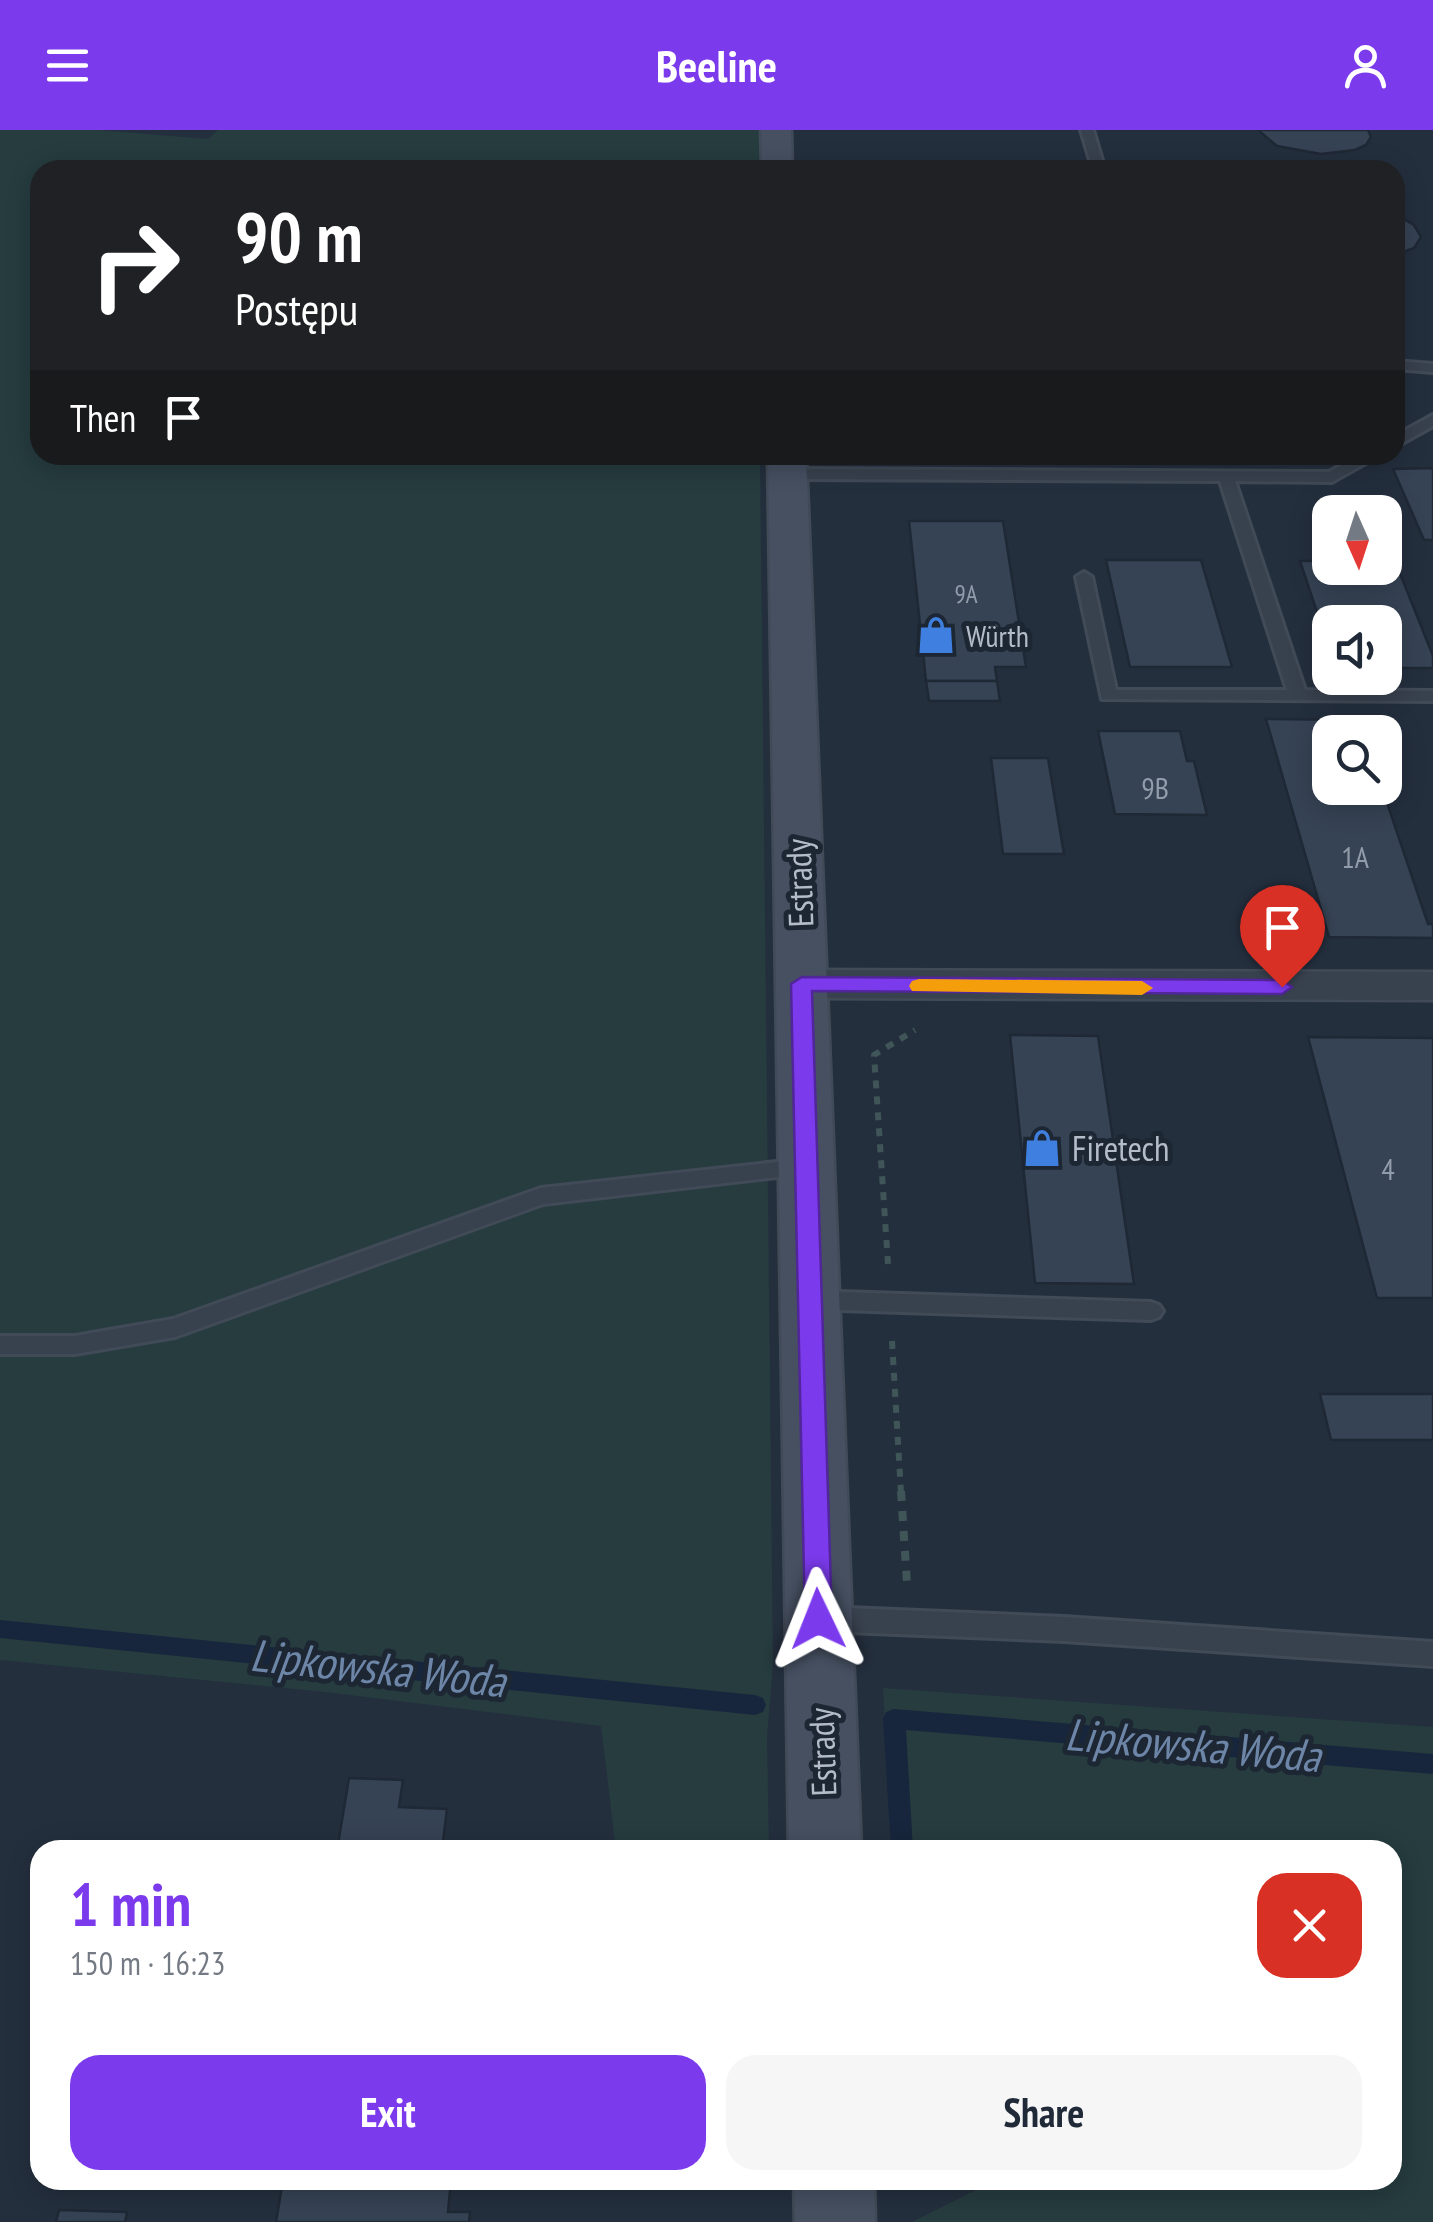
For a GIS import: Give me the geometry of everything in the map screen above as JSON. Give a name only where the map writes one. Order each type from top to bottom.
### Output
[{"type":"main road","points":[[776,130],[778,160]]},
{"type":"main road","name":"Estrady","points":[[787,465],[825,1840]]},
{"type":"main road","points":[[834,2190],[835,2222]]},
{"type":"street","points":[[802,984],[1433,986]]},
{"type":"lane","points":[[1086,130],[1096,160]]},
{"type":"lane","points":[[1405,367],[1433,368]]},
{"type":"lane","points":[[1405,436],[1433,420]]},
{"type":"lane","points":[[787,465],[1332,478],[1355,465]]},
{"type":"lane","points":[[1226,477],[1298,696]]},
{"type":"lane","points":[[1084,576],[1108,695],[1433,696]]},
{"type":"lane","points":[[0,1345],[75,1345],[174,1328],[540,1196],[804,1166]]},
{"type":"lane","points":[[808,1300],[1150,1311]]},
{"type":"lane","points":[[818,1619],[1064,1629],[1433,1654]]},
{"type":"path","points":[[891,1588],[908,1583],[874,1055],[924,1024]]},
{"type":"green space","points":[[0,130],[97,130],[208,139],[218,130],[759,130],[759,160],[30,160],[30,465],[760,465],[773,1665],[767,1737],[769,1840],[615,1840],[601,1726],[325,1692],[0,1660]]},
{"type":"green space","points":[[883,1688],[1433,1727],[1433,2222],[912,2222],[976,2190],[1402,2190],[1402,1840],[891,1840]]},
{"type":"building","points":[[1258,130],[1368,130],[1371,137],[1366,145],[1355,150],[1321,154],[1277,146]]},
{"type":"building","points":[[1405,220],[1414,225],[1421,237],[1414,248],[1405,251]]},
{"type":"building","points":[[1433,468],[1433,540],[1424,540],[1393,469]]},
{"type":"building","points":[[909,521],[1003,521],[1026,667],[995,667],[997,681],[926,681]]},
{"type":"building","points":[[1106,560],[1201,560],[1232,667],[1130,667]]},
{"type":"building","points":[[1300,561],[1312,561],[1312,585],[1402,585],[1402,578],[1433,656],[1433,668],[1402,668],[1402,605],[1315,605]]},
{"type":"building","points":[[926,681],[997,681],[1000,701],[929,701]]},
{"type":"building","points":[[1266,719],[1312,719],[1312,805],[1388,805],[1428,924],[1433,924],[1433,938],[1329,937]]},
{"type":"building","points":[[1098,731],[1180,731],[1187,761],[1194,761],[1207,815],[1115,814]]},
{"type":"building","points":[[991,758],[1048,758],[1064,854],[1003,854]]},
{"type":"building","points":[[1010,1035],[1098,1036],[1134,1284],[1035,1283]]},
{"type":"building","points":[[1308,1037],[1433,1038],[1433,1298],[1377,1298]]},
{"type":"building","points":[[1320,1394],[1433,1394],[1433,1440],[1331,1440]]},
{"type":"building","points":[[349,1778],[403,1780],[399,1807],[447,1809],[443,1840],[339,1840]]},
{"type":"building","points":[[281,2190],[450,2190],[448,2212],[470,2212],[469,2222],[276,2222]]},
{"type":"building","points":[[59,2210],[127,2212],[125,2222],[56,2222]]},
{"type":"waterway","name":"Lipkowska Woda","points":[[0,1629],[755,1705]]},
{"type":"waterway","name":"Lipkowska Woda","points":[[901,1840],[894,1719],[1433,1764]]},
{"type":"slow traffic","points":[[919,986],[1142,988]]},
{"type":"place","name":"Würth","points":[[936,635]]},
{"type":"place","name":"Firetech","points":[[1042,1148]]},
{"type":"route","points":[[818,1619],[802,984],[1282,987]]}]
